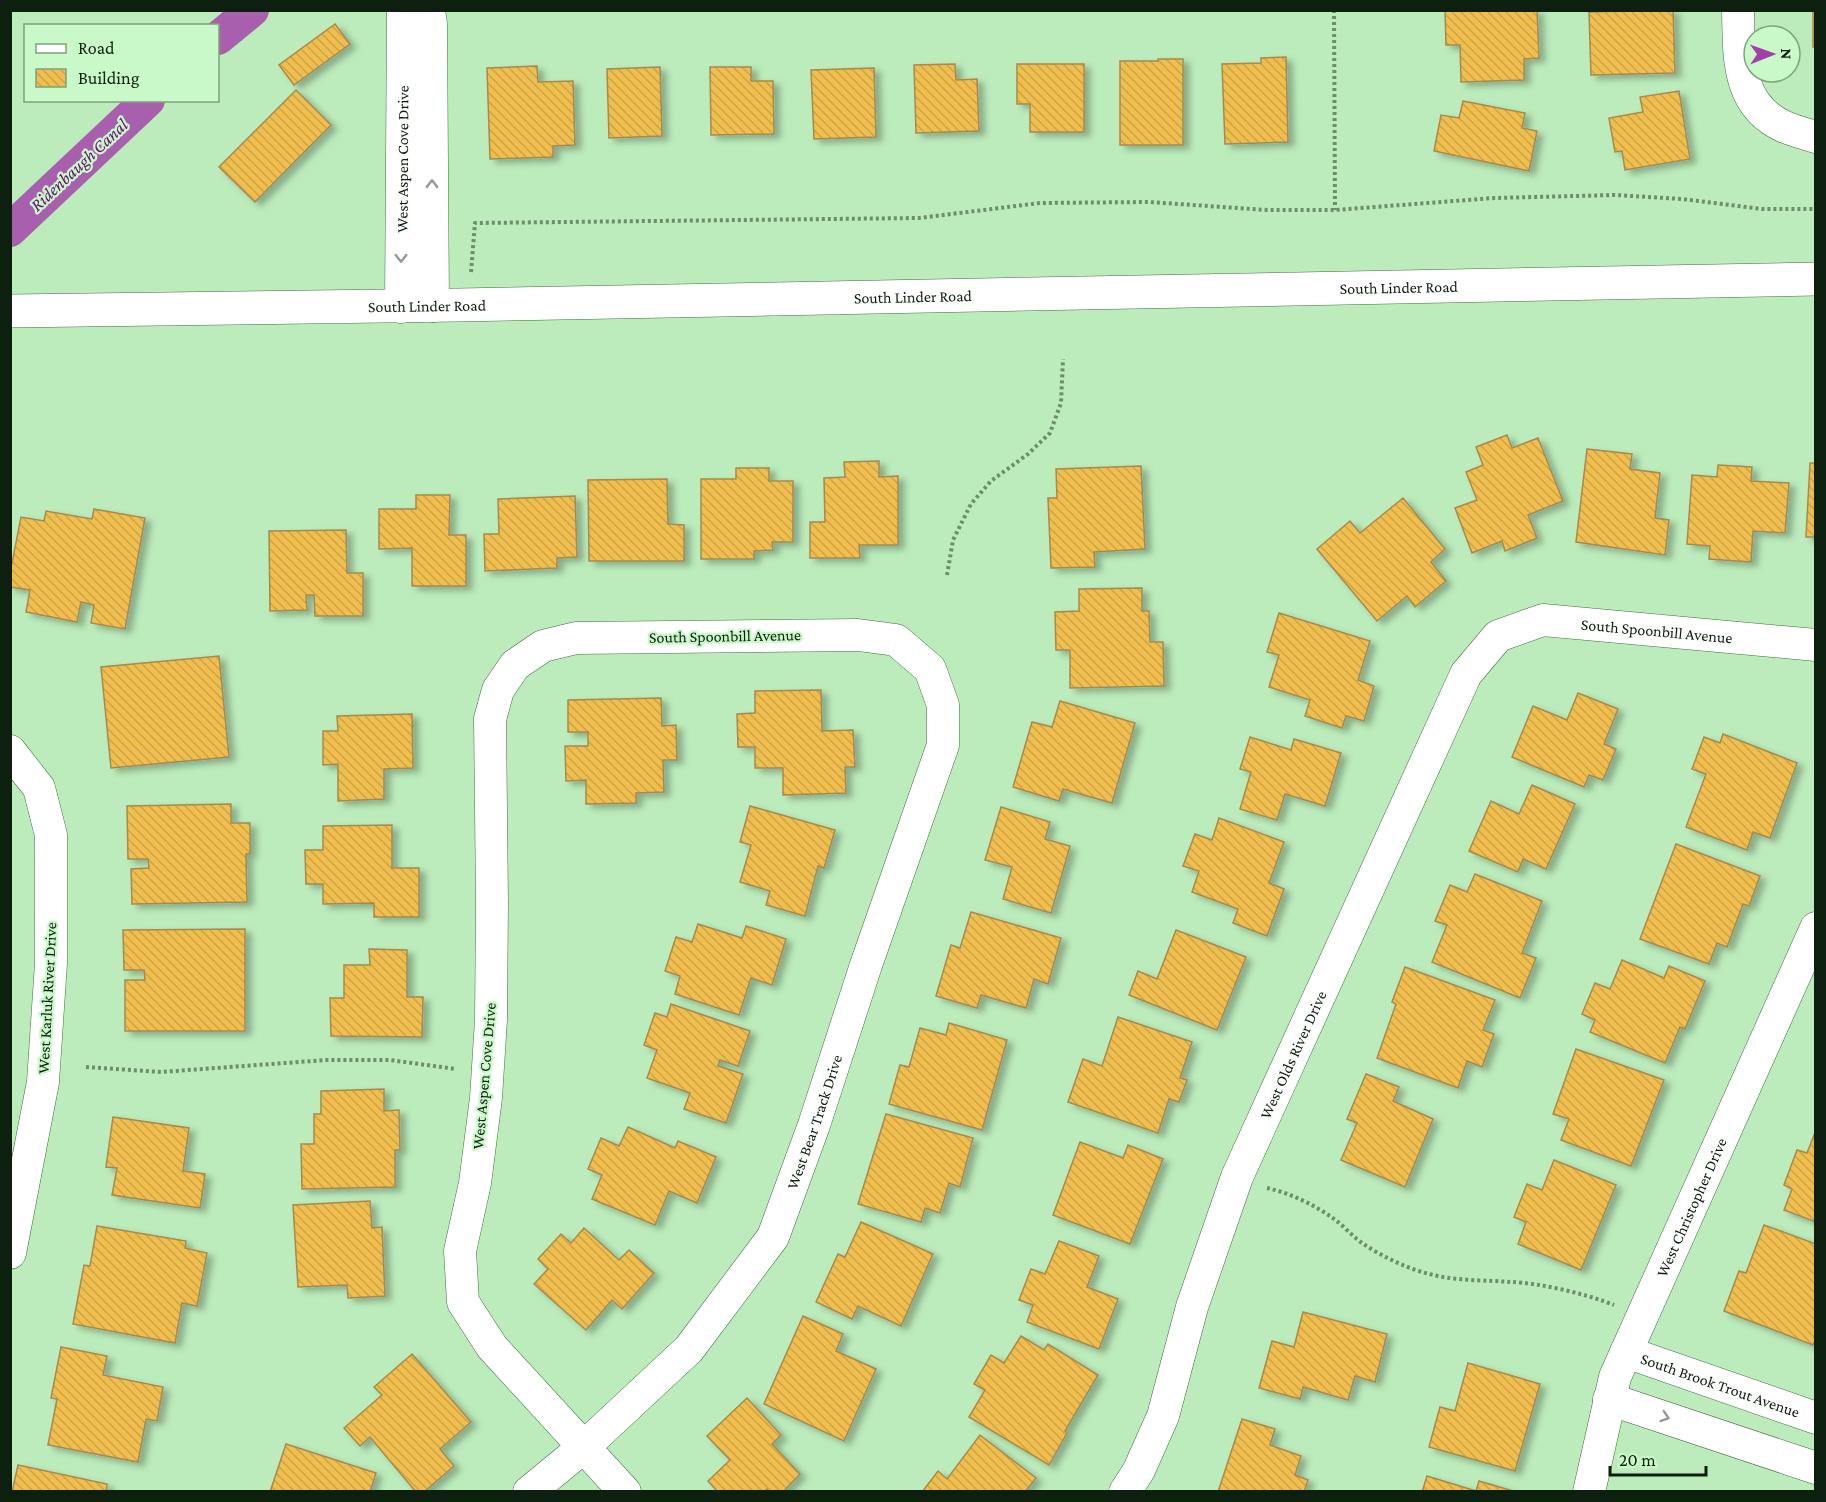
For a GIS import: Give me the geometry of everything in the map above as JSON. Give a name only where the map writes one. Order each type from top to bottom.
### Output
[{"type":"street","name":"West Aspen Cove Drive","points":[[401,306],[403,10]]},
{"type":"street","name":"West Aspen Cove Drive","points":[[429,10],[431,24],[433,306]]},
{"type":"street","points":[[1738,10],[1739,63],[1747,89],[1758,108],[1783,126],[1815,137]]},
{"type":"street","name":"South Linder Road","points":[[10,311],[433,306],[1815,279]]},
{"type":"street","name":"South Spoonbill Avenue","points":[[1498,636],[1543,620],[1815,645]]},
{"type":"street","name":"South Spoonbill Avenue","points":[[515,665],[543,646],[576,638],[858,634],[896,640],[930,669]]},
{"type":"street","name":"West Olds River Drive","points":[[1125,1491],[1139,1470],[1163,1416],[1192,1307],[1237,1177],[1466,674],[1498,636]]},
{"type":"street","name":"West Aspen Cove Drive","points":[[515,665],[498,690],[490,719],[491,1020],[486,1098],[475,1183],[460,1251],[463,1302],[492,1347],[625,1491]]},
{"type":"street","name":"West Bear Track Drive","points":[[529,1491],[585,1446],[689,1349],[773,1237],[814,1125],[866,965],[943,745],[943,705],[930,669]]},
{"type":"street","name":"West Karluk River Drive","points":[[10,751],[39,788],[51,835],[51,963],[43,1082],[10,1253]]},
{"type":"street","name":"West Christopher Drive","points":[[1589,1491],[1615,1377],[1815,928]]},
{"type":"street","name":"South Brook Trout Avenue","points":[[1626,1352],[1815,1418]]},
{"type":"street","points":[[1609,1399],[1815,1468]]},
{"type":"path","points":[[1334,10],[1335,210]]},
{"type":"path","points":[[471,275],[475,223],[919,218],[1040,203],[1149,202],[1267,210],[1335,210],[1494,198],[1615,195],[1682,199],[1762,209],[1815,209]]},
{"type":"path","points":[[947,574],[952,540],[971,504],[991,481],[1028,454],[1050,433],[1061,403],[1063,359]]},
{"type":"path","points":[[86,1067],[161,1072],[293,1062],[390,1060],[462,1070]]},
{"type":"path","points":[[1262,1187],[1279,1191],[1310,1205],[1333,1218],[1362,1242],[1392,1260],[1429,1274],[1464,1280],[1515,1282],[1604,1301],[1621,1308]]},
{"type":"building","points":[[1445,10],[1537,10],[1539,58],[1524,59],[1524,80],[1461,82],[1460,45],[1446,45]]},
{"type":"building","points":[[1673,10],[1675,73],[1591,75],[1589,12]]},
{"type":"building","points":[[1813,10],[1816,10],[1816,47],[1813,47]]},
{"type":"building","points":[[335,24],[350,44],[294,85],[279,65]]},
{"type":"building","points":[[1286,57],[1288,142],[1225,144],[1222,64],[1261,63],[1261,58]]},
{"type":"building","points":[[1158,59],[1183,59],[1183,145],[1120,145],[1120,61],[1158,61]]},
{"type":"building","points":[[955,64],[956,80],[977,79],[979,131],[916,133],[914,65]]},
{"type":"building","points":[[1017,64],[1084,64],[1084,132],[1030,132],[1030,104],[1017,104]]},
{"type":"building","points":[[537,66],[538,82],[573,81],[575,145],[553,146],[553,157],[490,159],[487,68]]},
{"type":"building","points":[[660,67],[662,136],[609,138],[607,69]]},
{"type":"building","points":[[710,67],[751,67],[751,81],[773,81],[774,134],[711,135]]},
{"type":"building","points":[[874,68],[876,137],[814,139],[811,70]]},
{"type":"building","points":[[296,90],[331,125],[255,202],[219,167]]},
{"type":"building","points":[[1679,91],[1690,159],[1625,170],[1622,151],[1615,152],[1609,118],[1643,112],[1640,97]]},
{"type":"building","points":[[1463,101],[1525,113],[1522,128],[1537,131],[1529,171],[1434,151],[1441,115],[1459,118]]},
{"type":"building","points":[[1507,435],[1512,448],[1538,438],[1563,501],[1528,515],[1537,538],[1505,551],[1502,541],[1472,553],[1455,508],[1477,500],[1466,472],[1483,465],[1476,447]]},
{"type":"building","points":[[1587,449],[1632,454],[1630,469],[1660,473],[1655,518],[1669,520],[1665,555],[1576,542]]},
{"type":"building","points":[[879,461],[879,477],[898,476],[898,545],[859,545],[860,558],[810,558],[810,522],[825,522],[824,478],[845,477],[844,462]]},
{"type":"building","points":[[1810,463],[1816,463],[1816,537],[1806,537]]},
{"type":"building","points":[[1718,465],[1752,467],[1751,481],[1789,483],[1785,533],[1753,531],[1751,562],[1709,559],[1710,546],[1687,544],[1692,475],[1717,477]]},
{"type":"building","points":[[1141,466],[1145,549],[1094,552],[1095,567],[1051,568],[1048,498],[1057,498],[1056,469]]},
{"type":"building","points":[[736,468],[769,468],[769,481],[793,481],[793,542],[772,542],[773,550],[754,551],[754,559],[701,559],[701,479],[736,479]]},
{"type":"building","points":[[667,479],[668,524],[684,525],[684,561],[589,561],[588,480]]},
{"type":"building","points":[[416,495],[450,495],[449,535],[466,535],[466,586],[412,586],[412,548],[379,549],[379,509],[416,509]]},
{"type":"building","points":[[575,496],[577,557],[557,558],[557,568],[485,571],[484,534],[499,534],[498,499]]},
{"type":"building","points":[[1403,498],[1445,549],[1431,562],[1446,581],[1415,607],[1407,596],[1377,621],[1317,549],[1350,521],[1360,533]]},
{"type":"building","points":[[94,509],[145,518],[125,629],[91,623],[94,605],[81,602],[77,622],[26,612],[30,590],[10,587],[10,573],[21,517],[44,521],[46,511],[92,519]]},
{"type":"building","points":[[346,530],[347,573],[363,573],[363,616],[315,616],[314,595],[306,595],[307,610],[270,611],[269,531]]},
{"type":"building","points":[[1142,588],[1142,611],[1149,611],[1150,642],[1163,642],[1164,686],[1070,688],[1070,650],[1056,650],[1055,612],[1079,611],[1079,589]]},
{"type":"building","points":[[1279,613],[1370,641],[1358,680],[1374,686],[1364,721],[1346,716],[1342,728],[1305,716],[1310,700],[1269,687],[1279,655],[1267,652]]},
{"type":"building","points":[[219,656],[229,757],[111,768],[101,667]]},
{"type":"building","points":[[821,690],[822,731],[853,730],[855,767],[845,767],[846,793],[783,795],[783,768],[755,768],[755,747],[738,747],[737,714],[755,713],[755,691]]},
{"type":"building","points":[[1578,693],[1618,709],[1604,744],[1616,749],[1603,780],[1589,775],[1584,787],[1512,757],[1533,706],[1567,720]]},
{"type":"building","points":[[661,698],[662,726],[676,725],[677,760],[663,760],[664,792],[636,793],[636,803],[586,804],[586,780],[566,781],[565,746],[588,746],[588,732],[568,732],[568,700]]},
{"type":"building","points":[[1060,701],[1135,723],[1112,803],[1063,789],[1059,801],[1013,787],[1032,722],[1052,727]]},
{"type":"building","points":[[412,714],[413,768],[384,769],[384,799],[338,801],[338,764],[323,765],[323,731],[338,731],[337,716]]},
{"type":"building","points":[[1723,734],[1797,763],[1770,838],[1753,832],[1747,850],[1686,827],[1706,774],[1692,769],[1704,737],[1720,743]]},
{"type":"building","points":[[1250,737],[1291,750],[1294,739],[1341,753],[1325,806],[1285,794],[1277,820],[1240,809],[1251,772],[1240,769]]},
{"type":"building","points":[[1532,785],[1575,804],[1546,869],[1523,859],[1518,872],[1469,851],[1491,801],[1519,814]]},
{"type":"building","points":[[231,804],[231,823],[250,823],[250,854],[246,854],[247,902],[132,904],[131,869],[149,868],[148,859],[128,859],[127,806]]},
{"type":"building","points":[[750,806],[835,830],[824,868],[818,866],[805,916],[766,905],[770,891],[740,882],[751,845],[740,842]]},
{"type":"building","points":[[1001,807],[1050,822],[1045,839],[1070,846],[1051,913],[1003,899],[1012,867],[985,860]]},
{"type":"building","points":[[1219,818],[1284,842],[1269,883],[1284,889],[1267,936],[1233,923],[1238,909],[1192,892],[1199,871],[1183,866],[1195,834],[1212,840]]},
{"type":"building","points":[[392,825],[392,868],[419,868],[419,917],[374,917],[374,903],[323,904],[323,884],[306,884],[305,850],[323,850],[323,826]]},
{"type":"building","points":[[1676,844],[1760,876],[1749,906],[1743,904],[1727,947],[1717,943],[1709,964],[1640,939]]},
{"type":"building","points":[[1475,874],[1542,901],[1522,953],[1536,958],[1520,998],[1432,962],[1447,925],[1435,921],[1450,885],[1467,892]]},
{"type":"building","points":[[971,912],[1061,938],[1048,984],[1034,979],[1026,1008],[981,995],[977,1008],[936,996],[951,945],[960,948]]},
{"type":"building","points":[[698,924],[742,938],[746,926],[786,939],[772,985],[751,978],[739,1015],[675,994],[680,976],[665,971],[676,937],[692,942]]},
{"type":"building","points":[[245,929],[245,1031],[125,1031],[125,980],[145,980],[144,970],[124,970],[123,930]]},
{"type":"building","points":[[1176,930],[1246,957],[1217,1030],[1129,995],[1138,971],[1157,979]]},
{"type":"building","points":[[369,949],[407,950],[407,997],[423,997],[422,1037],[331,1036],[330,998],[344,998],[344,965],[370,965]]},
{"type":"building","points":[[1622,960],[1664,978],[1669,966],[1705,981],[1685,1029],[1680,1027],[1665,1063],[1590,1032],[1595,1020],[1582,1014],[1595,983],[1610,989]]},
{"type":"building","points":[[1405,967],[1495,1000],[1483,1030],[1494,1034],[1482,1067],[1467,1061],[1458,1088],[1377,1058],[1396,1004],[1392,1002]]},
{"type":"building","points":[[671,1004],[750,1031],[738,1066],[720,1060],[718,1066],[743,1074],[726,1123],[684,1109],[690,1093],[647,1078],[657,1050],[644,1045],[655,1013],[667,1017]]},
{"type":"building","points":[[1118,1017],[1192,1042],[1180,1078],[1187,1080],[1179,1102],[1169,1099],[1158,1133],[1068,1102],[1083,1059],[1102,1066]]},
{"type":"building","points":[[949,1023],[1007,1040],[982,1130],[889,1104],[900,1065],[909,1067],[920,1028],[946,1035]]},
{"type":"building","points":[[1576,1049],[1664,1080],[1631,1166],[1561,1140],[1569,1119],[1553,1114]]},
{"type":"building","points":[[1366,1074],[1399,1087],[1393,1101],[1433,1119],[1405,1187],[1341,1160],[1357,1123],[1347,1119]]},
{"type":"building","points":[[384,1089],[384,1111],[399,1110],[400,1150],[395,1150],[395,1187],[302,1189],[301,1144],[314,1144],[314,1114],[321,1114],[321,1091]]},
{"type":"building","points":[[886,1114],[973,1138],[960,1187],[949,1183],[940,1213],[925,1208],[921,1222],[858,1204]]},
{"type":"building","points":[[113,1117],[189,1128],[183,1171],[205,1174],[200,1208],[112,1195],[117,1168],[106,1167]]},
{"type":"building","points":[[628,1127],[675,1148],[678,1141],[716,1157],[697,1203],[669,1191],[655,1225],[592,1199],[602,1175],[588,1169],[601,1138],[619,1146]]},
{"type":"building","points":[[1816,1130],[1816,1222],[1784,1210],[1792,1189],[1784,1185],[1797,1150],[1807,1153]]},
{"type":"building","points":[[1080,1142],[1123,1158],[1128,1145],[1163,1159],[1130,1244],[1053,1215]]},
{"type":"building","points":[[1554,1160],[1616,1185],[1581,1270],[1518,1244],[1526,1222],[1514,1217],[1527,1184],[1542,1190]]},
{"type":"building","points":[[370,1201],[372,1228],[382,1227],[385,1296],[348,1298],[347,1285],[298,1287],[293,1205]]},
{"type":"building","points":[[861,1222],[933,1254],[901,1326],[858,1306],[852,1319],[816,1302],[838,1254],[845,1257]]},
{"type":"building","points":[[1764,1225],[1816,1244],[1816,1339],[1813,1345],[1724,1311],[1739,1271],[1746,1273]]},
{"type":"building","points":[[97,1226],[186,1241],[185,1248],[207,1253],[197,1306],[182,1303],[175,1343],[73,1324],[84,1265],[90,1266]]},
{"type":"building","points":[[584,1228],[619,1260],[629,1250],[654,1273],[622,1309],[612,1300],[586,1330],[534,1284],[548,1269],[538,1259],[561,1234],[571,1243]]},
{"type":"building","points":[[1059,1241],[1099,1256],[1087,1287],[1118,1299],[1099,1349],[1027,1322],[1033,1305],[1019,1300],[1031,1269],[1045,1274]]},
{"type":"building","points":[[1303,1312],[1387,1334],[1375,1382],[1355,1376],[1348,1400],[1303,1387],[1300,1399],[1259,1388],[1272,1341],[1294,1347]]},
{"type":"building","points":[[803,1316],[843,1334],[836,1351],[876,1369],[844,1441],[764,1404]]},
{"type":"building","points":[[1021,1336],[1044,1350],[1048,1344],[1098,1375],[1065,1431],[1067,1433],[1049,1465],[969,1417],[985,1390],[974,1384],[991,1355],[1004,1363]]},
{"type":"building","points":[[61,1347],[107,1356],[103,1375],[163,1387],[157,1421],[146,1419],[138,1462],[48,1445],[57,1399],[51,1398]]},
{"type":"building","points":[[412,1354],[471,1422],[440,1449],[454,1466],[424,1492],[416,1492],[370,1437],[360,1446],[344,1428],[382,1395],[374,1387]]},
{"type":"building","points":[[1468,1363],[1540,1384],[1515,1471],[1429,1447],[1440,1407],[1455,1411]]},
{"type":"building","points":[[747,1398],[781,1435],[772,1444],[800,1474],[783,1492],[769,1492],[767,1489],[765,1492],[718,1492],[708,1481],[730,1460],[707,1436]]},
{"type":"building","points":[[1242,1419],[1275,1429],[1270,1445],[1301,1456],[1295,1475],[1308,1480],[1304,1492],[1218,1492]]},
{"type":"building","points":[[980,1435],[1036,1478],[1025,1492],[922,1492],[938,1471],[947,1479]]},
{"type":"building","points":[[286,1444],[376,1473],[370,1492],[270,1492]]},
{"type":"building","points":[[18,1465],[107,1484],[106,1492],[12,1492]]},
{"type":"building","points":[[1427,1476],[1476,1491],[1479,1481],[1513,1491],[1422,1492]]},
{"type":"waterway","name":"Ridenbaugh Canal","points":[[219,37],[252,10]]},
{"type":"waterway","name":"Ridenbaugh Canal","points":[[10,230],[146,102]]}]
